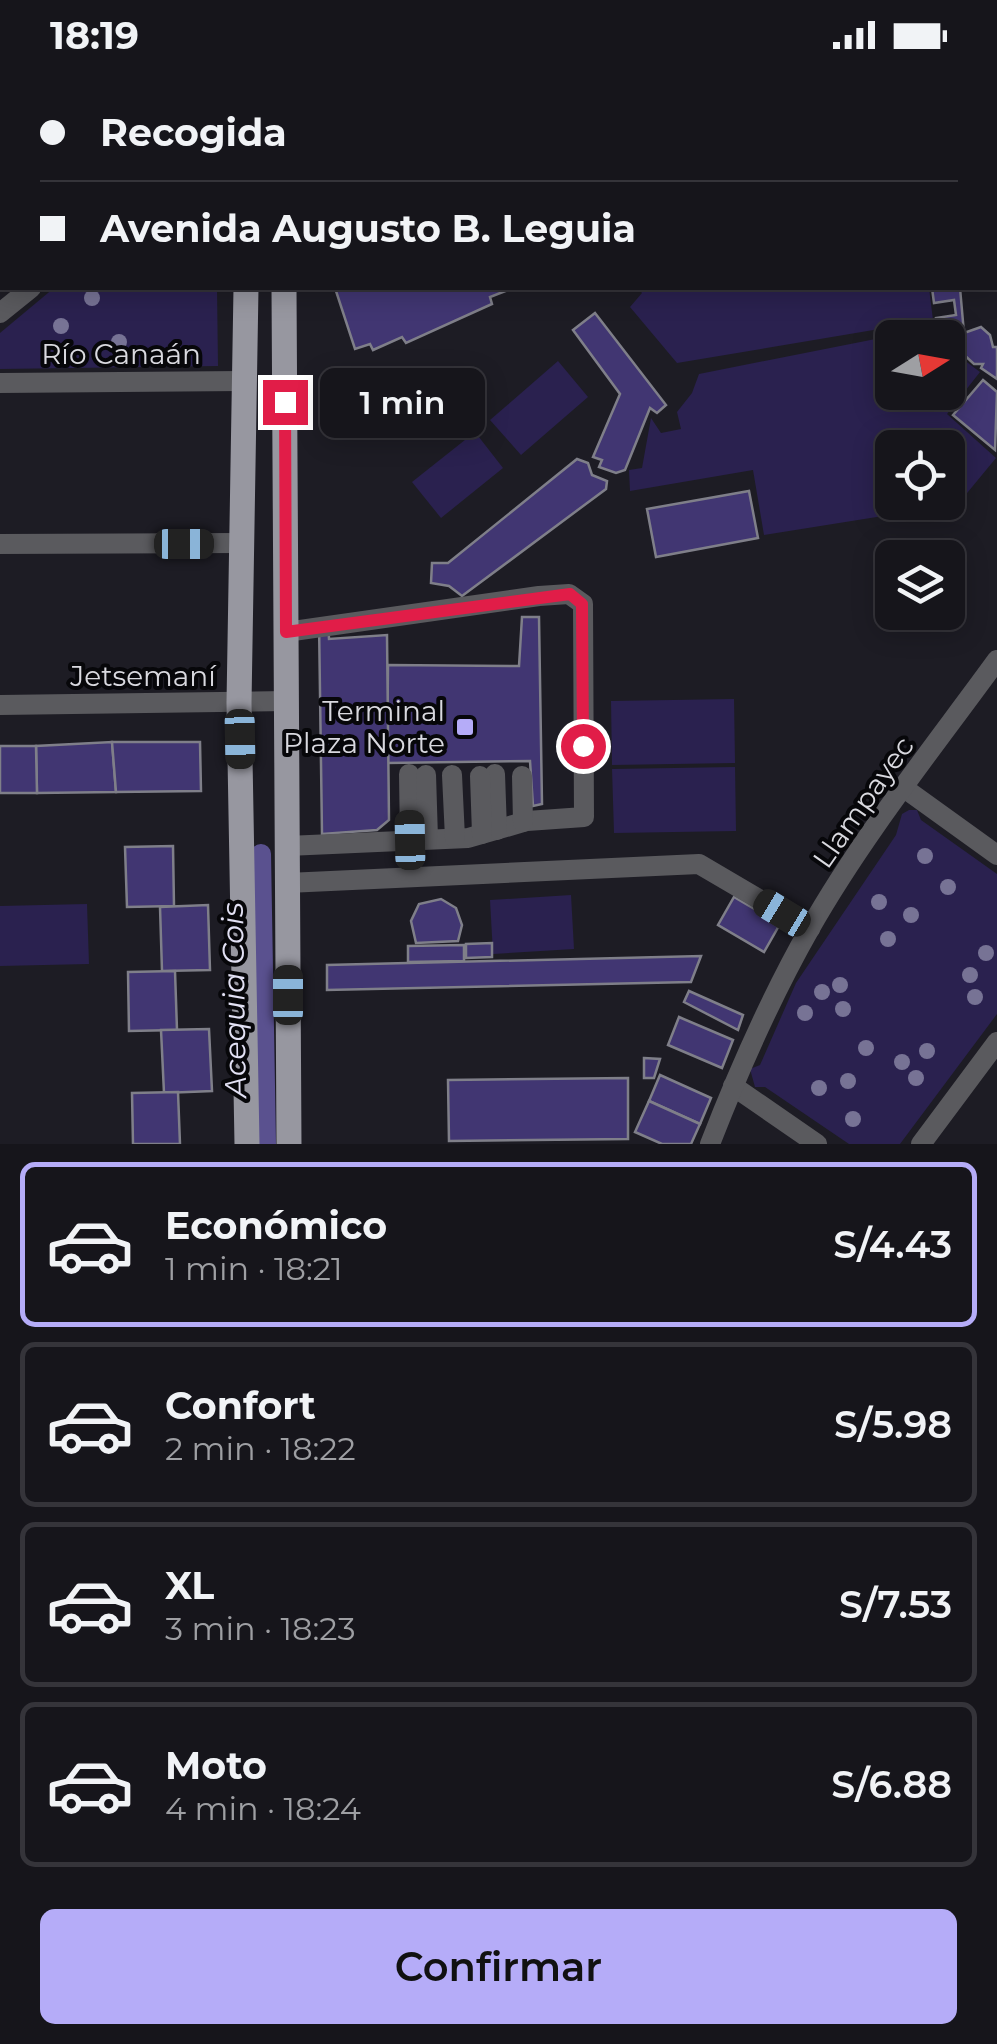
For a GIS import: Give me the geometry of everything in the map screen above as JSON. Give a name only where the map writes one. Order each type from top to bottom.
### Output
[{"type":"main road","points":[[246,290],[240,703],[247,1144]]},
{"type":"main road","points":[[284,290],[289,1144]]},
{"type":"main road","points":[[242,846],[286,846]]},
{"type":"street","points":[[0,313],[29,290]]},
{"type":"street","name":"Río Canaán","points":[[0,383],[242,381]]},
{"type":"street","points":[[0,544],[241,543]]},
{"type":"street","points":[[286,632],[570,594],[582,604],[584,817],[433,839],[286,846]]},
{"type":"street","name":"Llampayec","points":[[710,1144],[732,1086],[810,929],[904,788],[997,660]]},
{"type":"street","name":"Jetsemaní","points":[[0,705],[286,701]]},
{"type":"street","points":[[503,828],[501,774],[503,828]]},
{"type":"street","points":[[433,839],[431,775],[433,839]]},
{"type":"street","points":[[904,788],[997,855]]},
{"type":"street","points":[[287,883],[699,864],[810,929]]},
{"type":"street","points":[[921,1144],[997,1042]]},
{"type":"street","points":[[732,1086],[817,1144]]},
{"type":"shaded area","points":[[52,290],[217,290],[218,366],[0,369],[0,333]]},
{"type":"shaded area","points":[[640,290],[929,290],[933,320],[875,320],[875,330],[677,363],[630,307],[642,293]]},
{"type":"shaded area","points":[[875,339],[875,410],[950,410],[947,414],[965,430],[875,430],[875,517],[764,535],[753,470],[630,491],[629,470],[642,468],[651,418],[661,433],[681,429],[677,412],[692,393],[699,374]]},
{"type":"shaded area","points":[[558,361],[588,397],[521,455],[490,420]]},
{"type":"shaded area","points":[[965,361],[980,372],[965,391]]},
{"type":"shaded area","points":[[965,430],[996,458],[965,496]]},
{"type":"shaded area","points":[[475,432],[503,468],[441,518],[412,482]]},
{"type":"shaded area","points":[[734,699],[735,763],[612,765],[611,701]]},
{"type":"shaded area","points":[[735,767],[736,831],[614,833],[612,769]]},
{"type":"shaded area","points":[[917,810],[921,820],[997,874],[997,1014],[900,1144],[849,1144],[765,1087],[755,1087],[750,1069],[760,1065],[796,983],[896,835],[902,814]]},
{"type":"shaded area","points":[[571,895],[574,949],[493,954],[490,900]]},
{"type":"shaded area","points":[[87,904],[89,964],[0,966],[0,906]]},
{"type":"building","points":[[336,290],[508,290],[490,297],[492,304],[406,343],[402,337],[373,350],[370,344],[355,349]]},
{"type":"building","points":[[932,290],[960,290],[963,320],[936,320],[956,315],[954,300],[934,303]]},
{"type":"building","points":[[595,313],[666,405],[657,413],[650,408],[625,470],[616,473],[599,467],[602,460],[593,457],[620,394],[573,330]]},
{"type":"building","points":[[981,327],[990,335],[993,347],[997,347],[997,379],[981,368],[983,364],[974,364],[965,356],[965,333]]},
{"type":"building","points":[[983,380],[997,392],[995,450],[953,415],[965,410],[965,401]]},
{"type":"building","points":[[577,459],[588,463],[592,475],[607,481],[606,489],[462,596],[449,586],[431,583],[432,563],[448,563]]},
{"type":"building","points":[[749,491],[758,538],[656,557],[647,509]]},
{"type":"building","points":[[522,617],[539,617],[542,804],[533,806],[530,761],[387,763],[388,665],[519,666]]},
{"type":"building","points":[[328,619],[329,639],[387,635],[389,820],[377,830],[322,834],[319,621]]},
{"type":"building","points":[[112,742],[116,792],[37,793],[36,746]]},
{"type":"building","points":[[112,742],[200,742],[201,791],[116,792]]},
{"type":"building","points":[[0,746],[36,746],[37,793],[0,793]]},
{"type":"building","points":[[173,846],[174,906],[127,907],[125,847]]},
{"type":"building","points":[[734,897],[780,924],[764,952],[718,925]]},
{"type":"building","points":[[441,899],[456,908],[462,925],[458,941],[416,943],[411,921],[419,904]]},
{"type":"building","points":[[208,905],[210,970],[162,971],[160,907]]},
{"type":"building","points":[[492,943],[492,957],[466,958],[466,944]]},
{"type":"building","points":[[464,945],[464,961],[408,962],[408,946]]},
{"type":"building","points":[[701,956],[691,982],[327,990],[327,965]]},
{"type":"building","points":[[175,971],[177,1030],[129,1031],[128,972]]},
{"type":"building","points":[[689,991],[743,1015],[738,1030],[684,1002]]},
{"type":"building","points":[[679,1017],[733,1040],[722,1068],[668,1045]]},
{"type":"building","points":[[209,1029],[212,1091],[164,1093],[161,1030]]},
{"type":"building","points":[[644,1058],[660,1059],[654,1078],[644,1078]]},
{"type":"building","points":[[660,1075],[711,1098],[700,1124],[649,1101]]},
{"type":"building","points":[[628,1078],[628,1139],[449,1141],[448,1080]]},
{"type":"building","points":[[178,1092],[180,1144],[133,1144],[132,1093]]},
{"type":"building","points":[[649,1101],[700,1124],[691,1144],[662,1144],[635,1132]]},
{"type":"waterway","name":"Acequia Cois","points":[[261,854],[266,1144]]},
{"type":"place","name":"Terminal Plaza Norte","points":[[465,727]]},
{"type":"route","points":[[285,402],[286,632],[570,594],[582,604],[583,746]]}]
